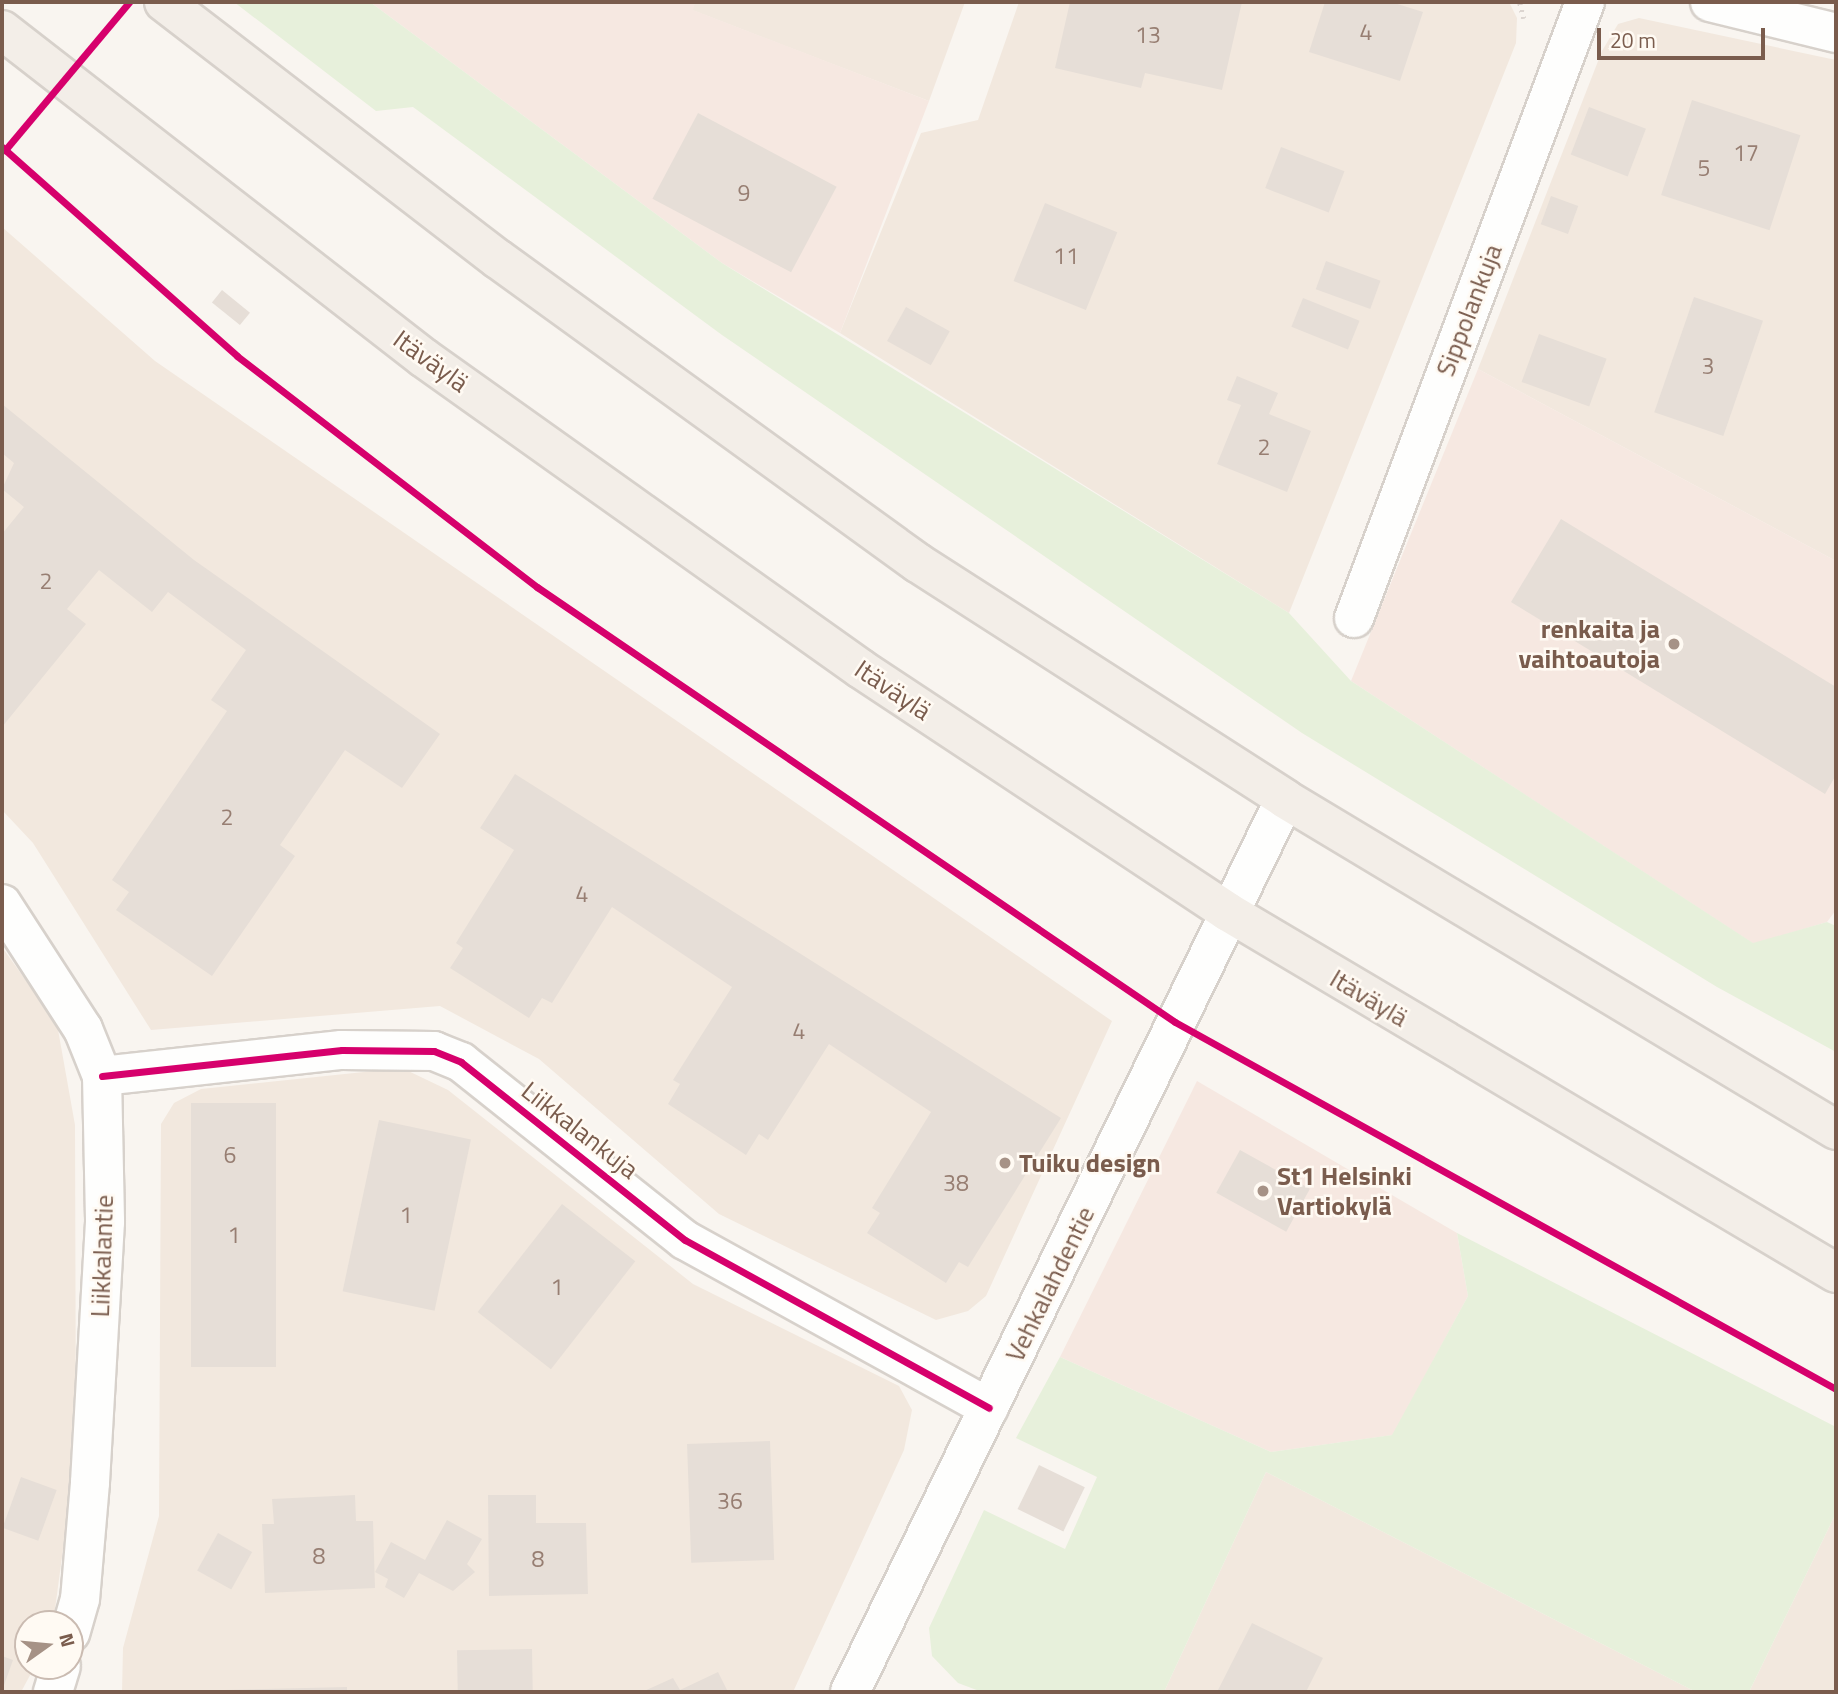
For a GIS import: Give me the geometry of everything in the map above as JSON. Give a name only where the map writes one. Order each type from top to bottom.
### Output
[{"type":"main road","points":[[164,2],[498,259],[918,563],[1285,799],[1836,1130]]},
{"type":"main road","name":"Itäväylä","points":[[2,30],[424,358],[861,669],[1228,912],[1836,1273]]},
{"type":"street","name":"Sippolankuja","points":[[1354,618],[1585,2]]},
{"type":"street","points":[[1710,2],[1836,33]]},
{"type":"street","name":"Vehkalahdentie","points":[[858,1690],[989,1408],[1285,799]]},
{"type":"street","name":"Liikkalantie","points":[[2,904],[83,1028],[102,1076],[100,1305],[81,1591],[76,1610]]},
{"type":"street","name":"Liikkalankuja","points":[[102,1076],[342,1050],[434,1051],[461,1062],[685,1240],[989,1408]]},
{"type":"shaded area","points":[[370,2],[695,2],[693,10],[929,101],[840,333],[722,263]]},
{"type":"shaded area","points":[[695,2],[965,2],[929,101],[692,10]]},
{"type":"shaded area","points":[[1019,2],[1509,2],[1517,18],[1516,43],[1289,613],[840,333],[921,133],[978,120]]},
{"type":"shaded area","points":[[1639,18],[1836,60],[1836,561],[1478,369],[1602,51],[1618,24]]},
{"type":"shaded area","points":[[2,227],[155,361],[1112,1021],[986,1296],[968,1311],[936,1320],[719,1214],[539,1059],[440,1006],[151,1030],[33,843],[2,810]]},
{"type":"shaded area","points":[[1478,369],[1836,561],[1836,910],[1827,922],[1754,944],[1351,681]]},
{"type":"shaded area","points":[[2,947],[57,1024],[75,1125],[76,1453],[55,1609],[14,1610],[14,1680],[27,1680],[21,1692],[2,1692]]},
{"type":"shaded area","points":[[402,1068],[448,1090],[693,1284],[899,1386],[912,1410],[904,1450],[793,1692],[122,1692],[123,1648],[159,1516],[161,1124],[174,1103],[201,1089]]},
{"type":"shaded area","points":[[1197,1081],[1457,1233],[1468,1296],[1393,1435],[1271,1452],[1060,1357]]},
{"type":"shaded area","points":[[1266,1472],[1696,1692],[1164,1692]]},
{"type":"shaded area","points":[[1836,1513],[1836,1692],[1749,1692]]},
{"type":"green space","points":[[234,2],[370,2],[722,263],[1289,613],[1351,681],[1753,943],[1827,922],[1836,926],[1836,1052],[1717,987],[1302,733],[722,335],[413,107],[376,111]]},
{"type":"green space","points":[[1457,1233],[1836,1427],[1836,1513],[1749,1692],[1696,1692],[1266,1472],[1164,1692],[982,1692],[958,1683],[932,1656],[929,1628],[984,1510],[1065,1549],[1097,1477],[1016,1438],[1060,1357],[1271,1452],[1392,1435],[1468,1296]]},
{"type":"building","points":[[1070,2],[1242,2],[1222,90],[1145,73],[1141,88],[1055,68]]},
{"type":"building","points":[[1325,2],[1391,2],[1423,12],[1400,81],[1309,52]]},
{"type":"building","points":[[1692,100],[1800,135],[1770,230],[1661,195]]},
{"type":"building","points":[[1589,107],[1646,129],[1628,176],[1571,155]]},
{"type":"building","points":[[698,113],[837,187],[791,272],[652,199]]},
{"type":"building","points":[[1281,147],[1344,171],[1329,212],[1265,188]]},
{"type":"building","points":[[1551,196],[1578,206],[1568,234],[1541,224]]},
{"type":"building","points":[[1045,203],[1117,232],[1086,310],[1014,281]]},
{"type":"building","points":[[1326,261],[1381,281],[1370,309],[1316,289]]},
{"type":"building","points":[[222,290],[250,313],[240,325],[212,302]]},
{"type":"building","points":[[1694,297],[1763,321],[1723,436],[1654,412]]},
{"type":"building","points":[[1303,298],[1360,321],[1348,350],[1291,327]]},
{"type":"building","points":[[906,307],[950,331],[931,365],[887,341]]},
{"type":"building","points":[[1539,334],[1607,359],[1589,407],[1522,382]]},
{"type":"building","points":[[1237,376],[1278,393],[1269,414],[1311,431],[1287,492],[1217,464],[1241,405],[1227,400]]},
{"type":"building","points":[[2,404],[194,560],[440,734],[402,788],[345,750],[280,845],[295,856],[212,976],[116,910],[129,892],[112,880],[227,711],[211,700],[246,650],[168,592],[152,612],[99,570],[67,609],[86,624],[2,727],[2,534],[24,507],[2,489],[14,463],[2,453]]},
{"type":"building","name":"renkaita ja vaihtoautoja","points":[[1561,519],[1836,687],[1836,775],[1825,794],[1511,602]]},
{"type":"building","points":[[515,774],[1061,1118],[968,1267],[959,1262],[946,1283],[867,1233],[880,1213],[872,1208],[931,1112],[829,1044],[768,1140],[759,1134],[746,1155],[668,1104],[680,1084],[673,1080],[732,987],[612,907],[552,1003],[542,998],[529,1018],[450,968],[463,948],[456,943],[514,850],[480,828]]},
{"type":"building","points":[[191,1103],[276,1103],[276,1367],[191,1367]]},
{"type":"building","points":[[379,1120],[471,1140],[435,1311],[343,1291]]},
{"type":"building","name":"St1 Helsinki Vartiokylä","points":[[1240,1150],[1310,1189],[1286,1232],[1216,1193]]},
{"type":"building","points":[[562,1204],[635,1261],[551,1369],[478,1312]]},
{"type":"building","points":[[770,1441],[774,1560],[691,1563],[687,1444]]},
{"type":"building","points":[[1039,1465],[1085,1487],[1063,1531],[1018,1509]]},
{"type":"building","points":[[21,1477],[57,1490],[38,1541],[3,1528]]},
{"type":"building","points":[[355,1495],[356,1521],[373,1521],[375,1588],[265,1593],[262,1524],[274,1524],[272,1499]]},
{"type":"building","points":[[488,1495],[536,1495],[536,1523],[586,1523],[588,1594],[489,1596]]},
{"type":"building","points":[[447,1520],[482,1539],[467,1564],[475,1572],[453,1591],[419,1573],[404,1598],[385,1587],[388,1579],[375,1572],[391,1542],[425,1560]]},
{"type":"building","points":[[218,1533],[252,1552],[231,1590],[197,1571]]},
{"type":"building","points":[[1252,1623],[1323,1658],[1306,1692],[1217,1692]]},
{"type":"building","points":[[532,1649],[533,1692],[458,1692],[457,1650]]},
{"type":"building","points":[[2,1656],[13,1660],[2,1691]]},
{"type":"building","points":[[718,1672],[728,1692],[642,1692],[673,1678],[680,1690]]},
{"type":"building","points":[[347,1687],[347,1692],[224,1692],[224,1690]]},
{"type":"cycle path","points":[[5,150],[129,2]]},
{"type":"cycle path","points":[[2,147],[237,356],[537,587],[1175,1022],[1836,1389]]},
{"type":"cycle path","points":[[102,1076],[342,1050],[434,1051],[461,1062],[685,1240],[989,1408]]},
{"type":"place","name":"renkaita ja vaihtoautoja","points":[[1674,644]]},
{"type":"place","name":"Tuiku design","points":[[1005,1163]]},
{"type":"place","name":"St1 Helsinki Vartiokylä","points":[[1263,1191]]}]
